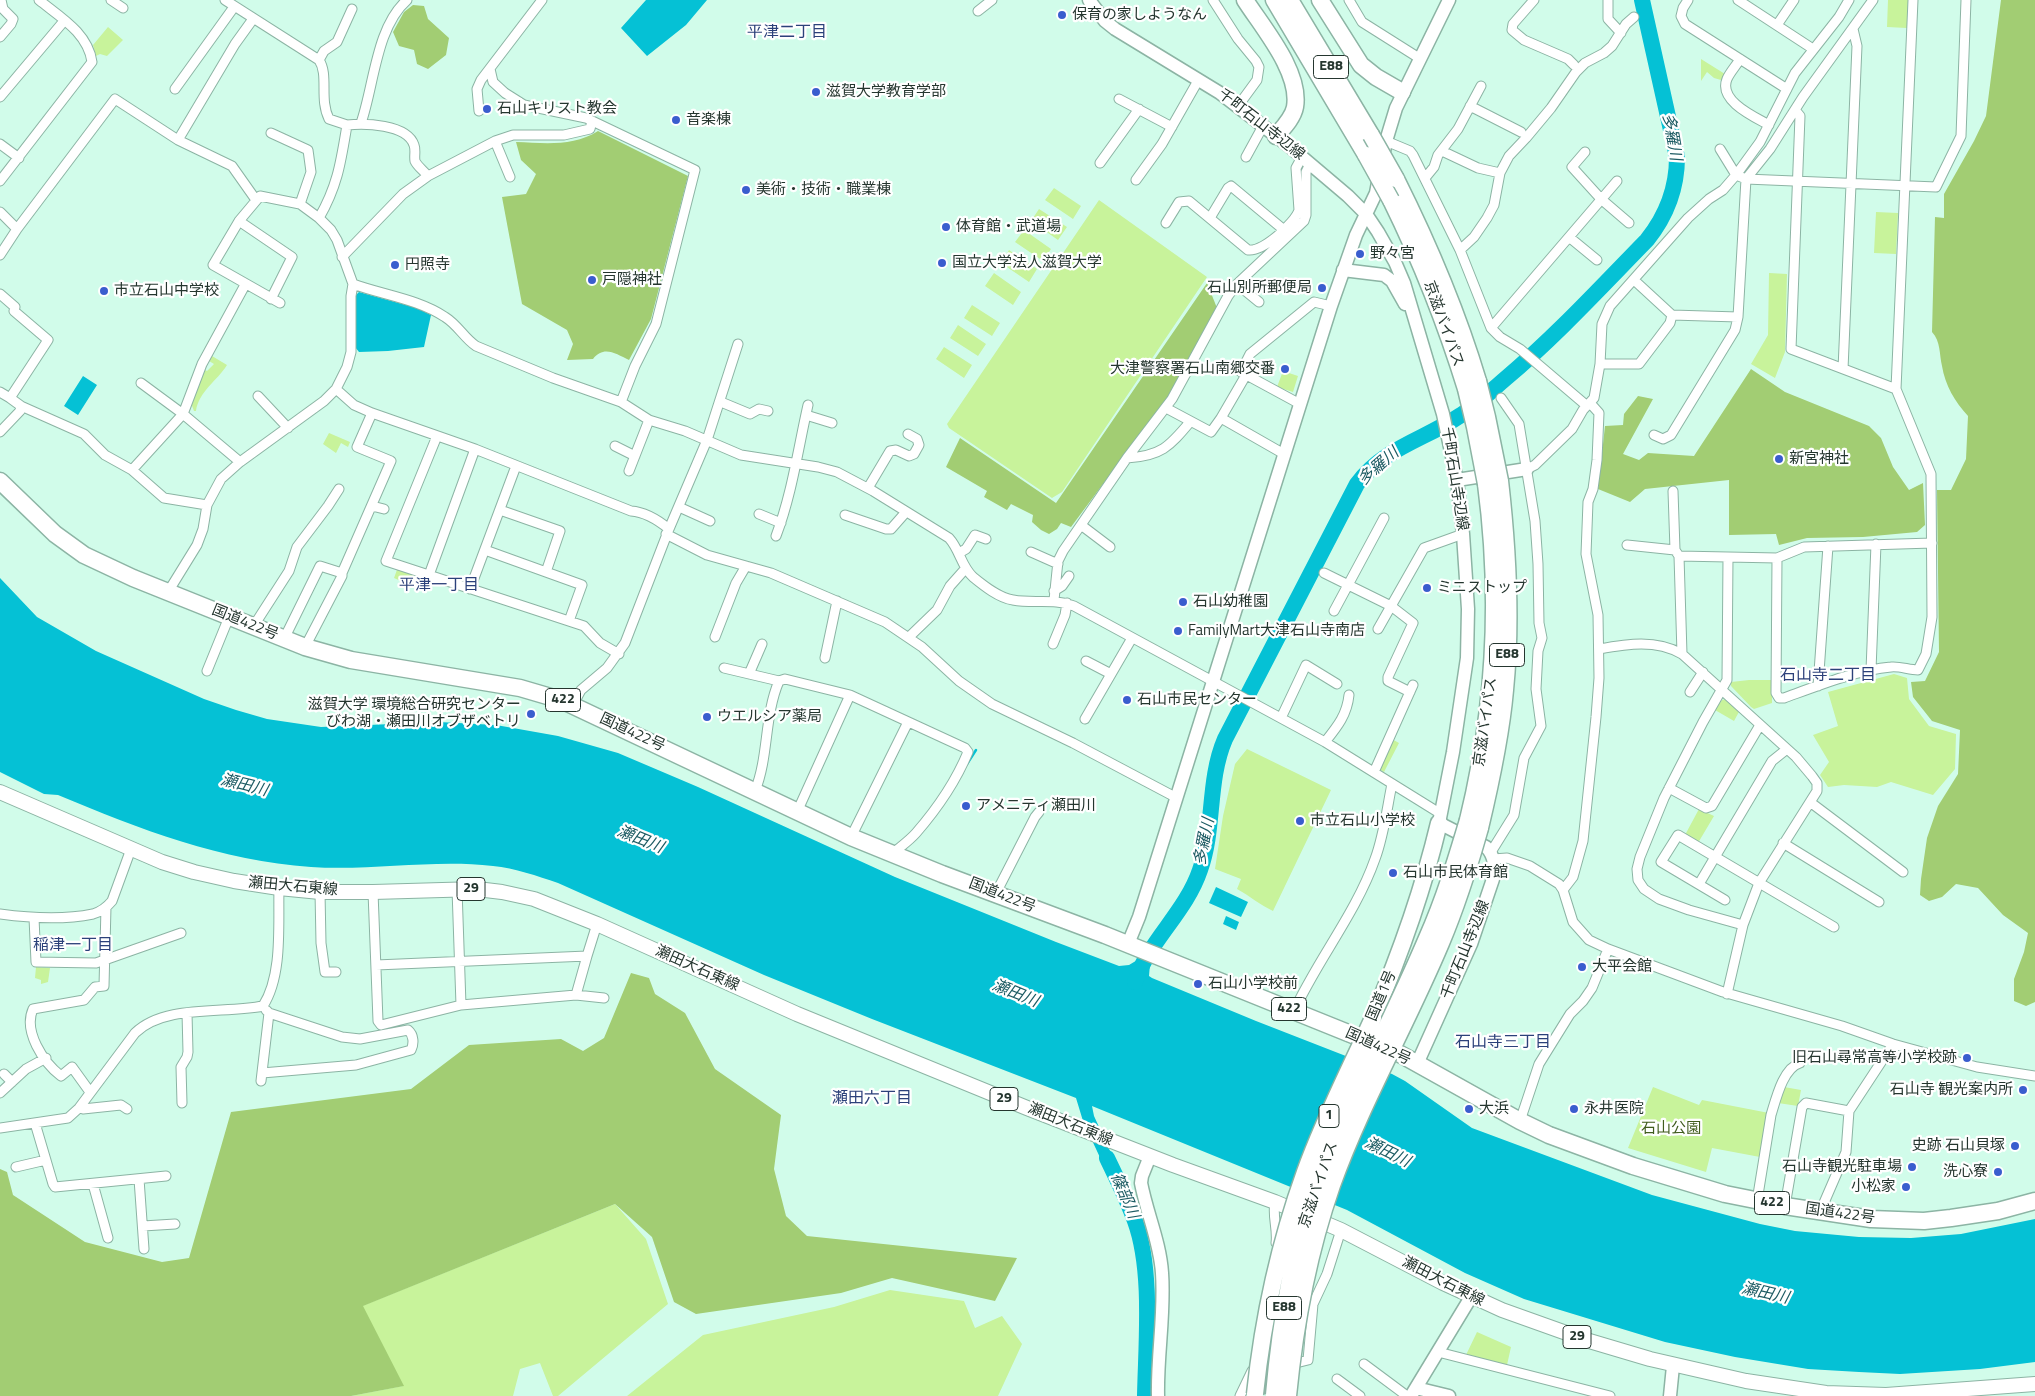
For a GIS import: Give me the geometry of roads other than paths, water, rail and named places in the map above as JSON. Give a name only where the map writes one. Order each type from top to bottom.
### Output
[{"type":"highway","points":[[1245,0],[1287,66],[1296,90],[1294,108],[1288,122],[1276,136]]},
{"type":"highway","name":"京滋バイパス","points":[[1274,0],[1366,155],[1390,200],[1418,256],[1472,385],[1488,417],[1493,483],[1494,566],[1494,649],[1486,732],[1477,784],[1470,864],[1441,942],[1352,1134],[1332,1185],[1312,1248],[1303,1286],[1288,1396]]},
{"type":"highway","name":"京滋バイパス","points":[[1290,0],[1379,138],[1450,297],[1472,385]]},
{"type":"highway","points":[[1320,0],[1361,65],[1376,77],[1402,92]]},
{"type":"highway","name":"国道422号","points":[[0,481],[55,534],[84,556],[168,592],[305,647],[351,660],[530,690],[555,697],[851,837],[1160,956],[1400,1054],[1520,1121],[1577,1147],[1690,1185],[1784,1206],[1871,1219],[1924,1221],[1974,1215],[2035,1202]]},
{"type":"highway","name":"国道1号","points":[[1250,1395],[1268,1304],[1290,1216],[1316,1144],[1373,1018],[1400,950],[1424,881],[1440,818]]},
{"type":"highway","name":"京滋バイパス","points":[[1274,1396],[1286,1299],[1314,1192],[1346,1115],[1428,937],[1474,824]]},
{"type":"main road","name":"瀬田大石東線","points":[[0,792],[162,862],[194,872],[278,888],[320,892],[477,889],[517,894],[558,908],[797,1014],[1113,1142],[1275,1202],[1341,1230],[1471,1297],[1549,1328],[1673,1366],[1782,1387],[1826,1393],[1919,1394],[2035,1384]]},
{"type":"street","points":[[0,37],[13,19],[3,9],[1,0]]},
{"type":"street","points":[[0,181],[92,62],[86,43],[76,30],[39,0]]},
{"type":"street","points":[[111,0],[123,8]]},
{"type":"street","points":[[225,0],[319,60],[324,66],[324,109],[329,119],[346,125],[361,123],[387,127],[410,138],[415,146],[415,161],[428,176]]},
{"type":"street","points":[[361,123],[366,109],[372,76],[390,21],[397,9],[407,0]]},
{"type":"street","points":[[479,111],[477,89],[481,80],[542,0]]},
{"type":"street","points":[[978,11],[992,0]]},
{"type":"street","name":"千町石山寺辺線","points":[[1089,0],[1115,29],[1199,79],[1238,106],[1306,160],[1366,214],[1396,262],[1419,330],[1443,414],[1457,480],[1464,534],[1468,609],[1467,658],[1453,752],[1440,818]]},
{"type":"street","points":[[1213,0],[1233,32],[1256,60],[1259,67],[1257,80],[1238,106]]},
{"type":"street","points":[[1348,0],[1362,22],[1419,58]]},
{"type":"street","points":[[1135,947],[1139,917],[1331,306],[1356,235],[1379,183],[1379,138],[1449,0]]},
{"type":"street","points":[[1534,0],[1513,24],[1512,30],[1524,40],[1568,59],[1574,65]]},
{"type":"street","points":[[1608,0],[1608,19],[1621,33]]},
{"type":"street","points":[[1688,0],[1681,16],[1685,24],[1788,89]]},
{"type":"street","points":[[1777,25],[1794,0]]},
{"type":"street","points":[[1457,480],[1527,469],[1535,465],[1572,429],[1596,389],[1600,364],[1601,335],[1605,315],[1610,306],[1688,218],[1709,199],[1724,190],[1736,175],[1760,142],[1796,74],[1839,17],[1849,0]]},
{"type":"street","points":[[1654,435],[1663,439],[1671,435],[1735,330],[1738,317],[1746,179],[1770,149],[1803,97],[1872,0]]},
{"type":"street","points":[[1777,558],[1776,693],[1778,698],[1784,698],[1871,670],[1894,666],[1918,670],[1926,654],[1932,617],[1931,474],[1896,388],[1913,0]]},
{"type":"street","points":[[1720,149],[1736,175],[1746,179],[1936,187],[1961,136],[1966,0]]},
{"type":"street","points":[[1741,1],[1813,49]]},
{"type":"street","points":[[176,89],[234,7]]},
{"type":"street","points":[[319,60],[324,51],[337,42],[352,9]]},
{"type":"street","points":[[1460,250],[1474,237],[1494,205],[1500,173],[1509,156],[1551,108],[1576,72],[1585,63],[1608,50],[1626,24],[1634,17]]},
{"type":"street","points":[[178,140],[235,44],[253,19]]},
{"type":"street","points":[[0,97],[64,21]]},
{"type":"street","points":[[1843,369],[1857,46],[1853,29]]},
{"type":"street","points":[[1740,59],[1726,81],[1726,90],[1738,108],[1769,125]]},
{"type":"street","points":[[490,69],[493,82],[504,93],[524,105],[586,118],[695,170],[656,324],[635,366],[621,402]]},
{"type":"street","points":[[1136,180],[1172,127],[1199,79]]},
{"type":"street","points":[[1425,178],[1431,172],[1442,151],[1458,129],[1481,86]]},
{"type":"street","points":[[0,256],[16,229],[115,99],[178,140],[232,166],[256,200]]},
{"type":"street","points":[[1119,99],[1172,127]]},
{"type":"street","points":[[1470,106],[1521,132]]},
{"type":"street","points":[[1100,163],[1138,109]]},
{"type":"street","points":[[1795,110],[1800,116],[1791,349],[1896,388]]},
{"type":"street","points":[[342,257],[404,194],[428,176],[496,141],[513,135],[564,135],[580,133],[590,129],[592,121]]},
{"type":"street","points":[[320,218],[332,196],[339,172],[346,125]]},
{"type":"street","points":[[1246,157],[1263,126]]},
{"type":"street","points":[[270,133],[308,150],[311,172],[300,204]]},
{"type":"street","points":[[1379,138],[1410,152],[1425,178],[1460,250],[1491,328],[1500,337],[1523,351],[1599,414],[1597,460],[1593,489],[1588,502],[1586,554],[1598,616],[1599,649],[1596,717],[1584,841],[1573,877],[1563,890]]},
{"type":"street","points":[[496,141],[510,177]]},
{"type":"street","points":[[0,144],[19,158]]},
{"type":"street","points":[[1442,151],[1478,168],[1500,173]]},
{"type":"street","points":[[1585,152],[1572,167],[1601,199],[1629,223]]},
{"type":"street","points":[[1166,223],[1179,202],[1189,201],[1248,250],[1254,250],[1293,222],[1299,210],[1296,168],[1306,160]]},
{"type":"street","points":[[1054,596],[1058,564],[1063,551],[1127,458],[1172,399],[1228,296],[1237,284],[1300,227],[1304,221],[1306,215],[1306,160]]},
{"type":"street","points":[[1491,328],[1616,181]]},
{"type":"street","points":[[1210,218],[1231,186],[1284,230]]},
{"type":"street","points":[[168,592],[197,545],[207,505],[221,479],[240,462],[324,401],[336,389],[348,367],[351,352],[351,296],[353,284],[337,240],[331,230],[320,218],[300,204],[260,196],[239,221],[213,265],[275,301],[292,256],[239,221]]},
{"type":"street","points":[[0,212],[16,229]]},
{"type":"street","points":[[1569,237],[1597,260]]},
{"type":"street","points":[[1343,270],[1388,277],[1395,285],[1419,330]]},
{"type":"street","points":[[1634,280],[1672,315],[1738,317]]},
{"type":"street","points":[[353,284],[417,303],[444,316],[476,346],[553,378],[621,402],[649,420],[707,440],[741,455],[837,472],[868,488],[949,538],[966,568],[989,589],[1014,601],[1054,596],[1325,742],[1374,772],[1480,844],[1492,856],[1507,858],[1530,866],[1558,884],[1563,890],[1573,922],[1589,940],[1608,949],[1727,994],[1842,1026],[1893,1044],[1977,1067],[2035,1076]]},
{"type":"street","points":[[1237,284],[1260,302]]},
{"type":"street","points":[[132,470],[183,414],[202,364],[245,285]]},
{"type":"street","points":[[0,294],[16,307],[14,311],[48,340],[10,398]]},
{"type":"street","points":[[1300,404],[1241,372],[1250,354],[1314,302],[1331,306]]},
{"type":"street","points":[[1600,364],[1639,364],[1670,322],[1672,315]]},
{"type":"street","points":[[573,705],[581,690],[607,668],[619,654],[630,632],[668,532],[707,440],[721,402],[738,344]]},
{"type":"street","points":[[1166,408],[1211,432],[1246,375]]},
{"type":"street","points":[[140,382],[183,414],[240,462]]},
{"type":"street","points":[[336,389],[354,405],[372,413],[475,449],[631,511],[639,511],[658,520],[668,532],[707,554],[776,575],[885,622],[909,637],[959,681],[992,704],[1074,743],[1176,798]]},
{"type":"street","points":[[0,392],[21,406],[84,434],[105,456],[132,470],[164,498],[207,505]]},
{"type":"street","points":[[258,396],[288,428]]},
{"type":"street","points":[[1492,856],[1514,814],[1524,758],[1541,726],[1536,689],[1538,651],[1542,638],[1539,623],[1535,520],[1519,424],[1501,398]]},
{"type":"street","points":[[721,402],[750,414],[759,409],[768,411]]},
{"type":"street","points":[[776,536],[787,506],[794,464],[808,405]]},
{"type":"street","points":[[0,432],[20,411],[21,406]]},
{"type":"street","points":[[305,647],[342,576],[391,461],[357,447],[372,413]]},
{"type":"street","points":[[806,415],[832,422]]},
{"type":"street","points":[[1221,418],[1284,454]]},
{"type":"street","points":[[629,471],[649,420]]},
{"type":"street","points":[[1127,458],[1149,456],[1159,452],[1171,445],[1190,422]]},
{"type":"street","points":[[868,488],[890,451],[896,450],[909,456],[914,454],[920,445],[917,439],[908,434]]},
{"type":"street","points":[[437,436],[386,560],[584,626],[600,644],[619,654]]},
{"type":"street","points":[[615,446],[635,456]]},
{"type":"street","points":[[429,575],[475,449]]},
{"type":"street","points":[[470,589],[516,466]]},
{"type":"street","points":[[253,627],[289,571],[297,547],[339,488]]},
{"type":"street","points":[[1672,491],[1682,654]]},
{"type":"street","points":[[372,506],[384,509]]},
{"type":"street","points":[[679,507],[710,521]]},
{"type":"street","points":[[500,510],[560,530],[546,572]]},
{"type":"street","points":[[845,515],[886,529],[892,529],[906,512]]},
{"type":"street","points":[[759,514],[781,523]]},
{"type":"street","points":[[1334,611],[1384,518]]},
{"type":"street","points":[[1081,525],[1110,547]]},
{"type":"street","points":[[1378,629],[1424,548],[1464,534]]},
{"type":"street","points":[[959,553],[966,549],[975,535],[986,539]]},
{"type":"street","points":[[1627,545],[1677,553],[1728,558],[1777,558],[1804,547],[1932,542]]},
{"type":"street","points":[[1871,670],[1876,544]]},
{"type":"street","points":[[1818,686],[1828,546]]},
{"type":"street","points":[[485,550],[582,585],[569,621]]},
{"type":"street","points":[[1031,552],[1058,564]]},
{"type":"street","points":[[1728,558],[1727,680],[1668,788],[1637,869],[1638,880],[1644,889],[1658,899],[1743,925]]},
{"type":"street","points":[[284,639],[320,566],[342,573]]},
{"type":"street","points":[[715,637],[736,583],[746,566]]},
{"type":"street","points":[[909,637],[937,610],[950,586],[966,568]]},
{"type":"street","points":[[1324,573],[1391,606],[1413,623],[1388,677],[1388,682],[1411,689],[1374,772]]},
{"type":"street","points":[[1054,596],[1070,576]]},
{"type":"street","points":[[825,658],[837,601]]},
{"type":"street","points":[[1053,644],[1065,615],[1067,603]]},
{"type":"street","points":[[207,671],[229,617]]},
{"type":"street","points":[[1085,719],[1132,638]]},
{"type":"street","points":[[749,674],[762,644]]},
{"type":"street","points":[[1599,649],[1647,644],[1671,648],[1682,654],[1787,749],[1817,784],[1817,792],[1759,883],[1743,925],[1727,994]]},
{"type":"street","points":[[1086,661],[1111,674]]},
{"type":"street","points":[[1281,718],[1306,665],[1337,684]]},
{"type":"street","points":[[724,668],[779,681],[785,679],[850,695],[965,748],[968,752],[963,764],[926,820],[914,835],[892,854]]},
{"type":"street","points":[[1690,692],[1703,672]]},
{"type":"street","points":[[755,791],[762,766],[769,711],[779,681]]},
{"type":"street","points":[[797,812],[850,695]]},
{"type":"street","points":[[1325,742],[1339,725],[1347,709],[1349,696]]},
{"type":"street","points":[[851,837],[908,722]]},
{"type":"street","points":[[1668,788],[1706,808],[1712,806],[1760,725]]},
{"type":"street","points":[[1699,884],[1772,761],[1787,749]]},
{"type":"street","points":[[1294,1011],[1304,988],[1348,916],[1375,860],[1392,784]]},
{"type":"street","points":[[1810,802],[1903,872]]},
{"type":"street","points":[[996,894],[1031,824],[1039,812]]},
{"type":"street","points":[[1725,900],[1662,862],[1678,835],[1834,927]]},
{"type":"street","points":[[1783,843],[1879,902]]},
{"type":"street","points":[[0,914],[34,918],[94,914],[106,907],[116,894],[131,849]]},
{"type":"street","name":"千町石山寺辺線","points":[[1417,1064],[1471,944],[1494,879],[1492,856]]},
{"type":"street","points":[[0,1128],[68,1118],[80,1108],[135,1033],[152,1021],[187,1013],[266,1009],[342,1037],[360,1040],[408,1030],[412,1033],[414,1045],[411,1050],[356,1064],[262,1077],[266,1009],[276,956],[278,888]]},
{"type":"street","points":[[457,889],[461,1005]]},
{"type":"street","points":[[320,892],[321,943],[325,972],[336,972]]},
{"type":"street","points":[[373,892],[378,1021],[381,1025],[461,1005],[576,996],[604,998]]},
{"type":"street","points":[[90,1092],[72,1067],[61,1076],[54,1070],[34,1040],[29,1018],[33,1009],[84,1000],[95,987],[104,986],[106,907]]},
{"type":"street","points":[[34,918],[36,962],[96,963],[182,933]]},
{"type":"street","points":[[576,996],[597,924]]},
{"type":"street","points":[[1520,1121],[1538,1064],[1570,1014],[1583,1001],[1592,988],[1608,949]]},
{"type":"street","points":[[376,965],[587,956]]},
{"type":"street","points":[[182,1103],[181,1067],[188,1052],[187,1013]]},
{"type":"street","points":[[1820,1212],[1846,1152],[1849,1111],[1893,1044]]},
{"type":"street","points":[[0,1093],[26,1069],[46,1058]]},
{"type":"street","points":[[1757,1200],[1771,1114],[1775,1101],[1794,1064],[1800,1062]]},
{"type":"street","points":[[4,1074],[12,1082]]},
{"type":"street","points":[[1784,1206],[1802,1107],[1806,1104],[1849,1111]]},
{"type":"street","points":[[80,1108],[121,1105],[127,1109]]},
{"type":"street","points":[[35,1123],[52,1184],[55,1187],[166,1176]]},
{"type":"street","points":[[1150,1156],[1141,1183],[1156,1236],[1162,1273],[1163,1291],[1159,1342],[1158,1396]]},
{"type":"street","points":[[16,1167],[46,1160]]},
{"type":"street","points":[[139,1179],[144,1249]]},
{"type":"street","points":[[93,1184],[108,1238]]},
{"type":"street","points":[[1250,1395],[1263,1301],[1275,1247],[1277,1231],[1273,1213],[1275,1202]]},
{"type":"street","points":[[143,1226],[175,1224]]},
{"type":"street","points":[[1254,1359],[1300,1362],[1308,1360],[1313,1304],[1327,1274],[1341,1230]]},
{"type":"street","points":[[1412,1393],[1471,1297]]},
{"type":"street","points":[[1438,1352],[1610,1396]]},
{"type":"street","points":[[1364,1364],[1412,1393],[1449,1396]]},
{"type":"street","points":[[1670,1396],[1673,1366]]},
{"type":"street","points":[[1337,1379],[1360,1396]]},
{"type":"water","points":[[646,0],[707,0],[686,25],[647,56],[621,28]]},
{"type":"water","points":[[359,292],[417,308],[431,315],[424,347],[359,352],[355,347],[355,296]]},
{"type":"water","points":[[83,376],[97,385],[78,415],[64,406]]},
{"type":"water","name":"瀬田川","points":[[0,578],[37,617],[96,651],[204,699],[267,719],[321,727],[439,722],[496,725],[558,736],[618,753],[698,787],[895,877],[1056,942],[1119,966],[1129,965],[1139,959],[1150,964],[1149,976],[1152,978],[1392,1074],[1472,1128],[1652,1195],[1760,1224],[1795,1231],[1859,1237],[1911,1238],[1961,1234],[2035,1219],[2035,1362],[1980,1369],[1900,1374],[1859,1372],[1808,1369],[1735,1357],[1665,1342],[1524,1299],[1465,1273],[1347,1210],[1092,1106],[1094,1116],[1121,1175],[1110,1179],[1083,1121],[1076,1098],[764,975],[558,883],[509,869],[470,864],[334,868],[278,864],[213,851],[119,820],[58,795],[44,794],[0,772]]},
{"type":"water","points":[[1216,887],[1248,902],[1241,917],[1209,903]]},
{"type":"water","points":[[1226,916],[1239,922],[1236,930],[1223,924]]},
{"type":"waterway","name":"多羅川","points":[[1135,982],[1149,954],[1186,900],[1200,870],[1208,838],[1213,788],[1219,755],[1225,739],[1357,484],[1368,471],[1392,452],[1447,424],[1484,398],[1578,311],[1647,240],[1660,221],[1673,191],[1677,157],[1642,0]]},
{"type":"waterway","points":[[967,764],[976,750]]},
{"type":"waterway","name":"篠部川","points":[[1107,1158],[1135,1221],[1141,1240],[1147,1307],[1145,1396]]},
{"type":"place","name":"保育の家しようなん","points":[[1062,15]]},
{"type":"place","name":"滋賀大学教育学部","points":[[816,92]]},
{"type":"place","name":"石山キリスト教会","points":[[487,109]]},
{"type":"place","name":"音楽棟","points":[[676,120]]},
{"type":"place","name":"美術・技術・職業棟","points":[[746,190]]},
{"type":"place","name":"体育館・武道場","points":[[946,227]]},
{"type":"place","name":"野々宮","points":[[1360,254]]},
{"type":"place","name":"国立大学法人滋賀大学","points":[[942,263]]},
{"type":"place","name":"円照寺","points":[[395,265]]},
{"type":"place","name":"戸隠神社","points":[[592,280]]},
{"type":"place","name":"石山別所郵便局","points":[[1322,288]]},
{"type":"place","name":"市立石山中学校","points":[[104,291]]},
{"type":"place","name":"大津警察署石山南郷交番","points":[[1285,369]]},
{"type":"place","name":"新宮神社","points":[[1779,459]]},
{"type":"place","name":"ミニストップ","points":[[1427,588]]},
{"type":"place","name":"石山幼稚園","points":[[1183,602]]},
{"type":"place","name":"FamilyMart大津石山寺南店","points":[[1178,631]]},
{"type":"place","name":"石山市民センター","points":[[1127,700]]},
{"type":"place","name":"滋賀大学 環境総合研究センター びわ湖・瀬田川オブザベトリ","points":[[531,714]]},
{"type":"place","name":"ウエルシア薬局","points":[[707,717]]},
{"type":"place","name":"アメニティ瀬田川","points":[[966,806]]},
{"type":"place","name":"市立石山小学校","points":[[1300,821]]},
{"type":"place","name":"石山市民体育館","points":[[1393,873]]},
{"type":"place","name":"大平会館","points":[[1582,967]]},
{"type":"place","name":"石山小学校前","points":[[1198,984]]},
{"type":"place","name":"旧石山尋常高等小学校跡","points":[[1967,1058]]},
{"type":"place","name":"石山寺 観光案内所","points":[[2023,1090]]},
{"type":"place","name":"大浜","points":[[1469,1109]]},
{"type":"place","name":"永井医院","points":[[1574,1109]]},
{"type":"place","name":"史跡 石山貝塚","points":[[2015,1146]]},
{"type":"place","name":"石山寺観光駐車場","points":[[1912,1167]]},
{"type":"place","name":"洗心寮","points":[[1998,1172]]},
{"type":"place","name":"小松家","points":[[1906,1187]]},
{"type":"district","name":"平津二丁目","points":[[787,33]]},
{"type":"district","name":"平津一丁目","points":[[439,586]]},
{"type":"district","name":"石山寺二丁目","points":[[1828,676]]},
{"type":"district","name":"稲津一丁目","points":[[73,946]]},
{"type":"district","name":"石山寺三丁目","points":[[1503,1043]]},
{"type":"district","name":"瀬田六丁目","points":[[872,1099]]},
{"type":"park label","name":"石山公園","points":[[1671,1129]]}]
